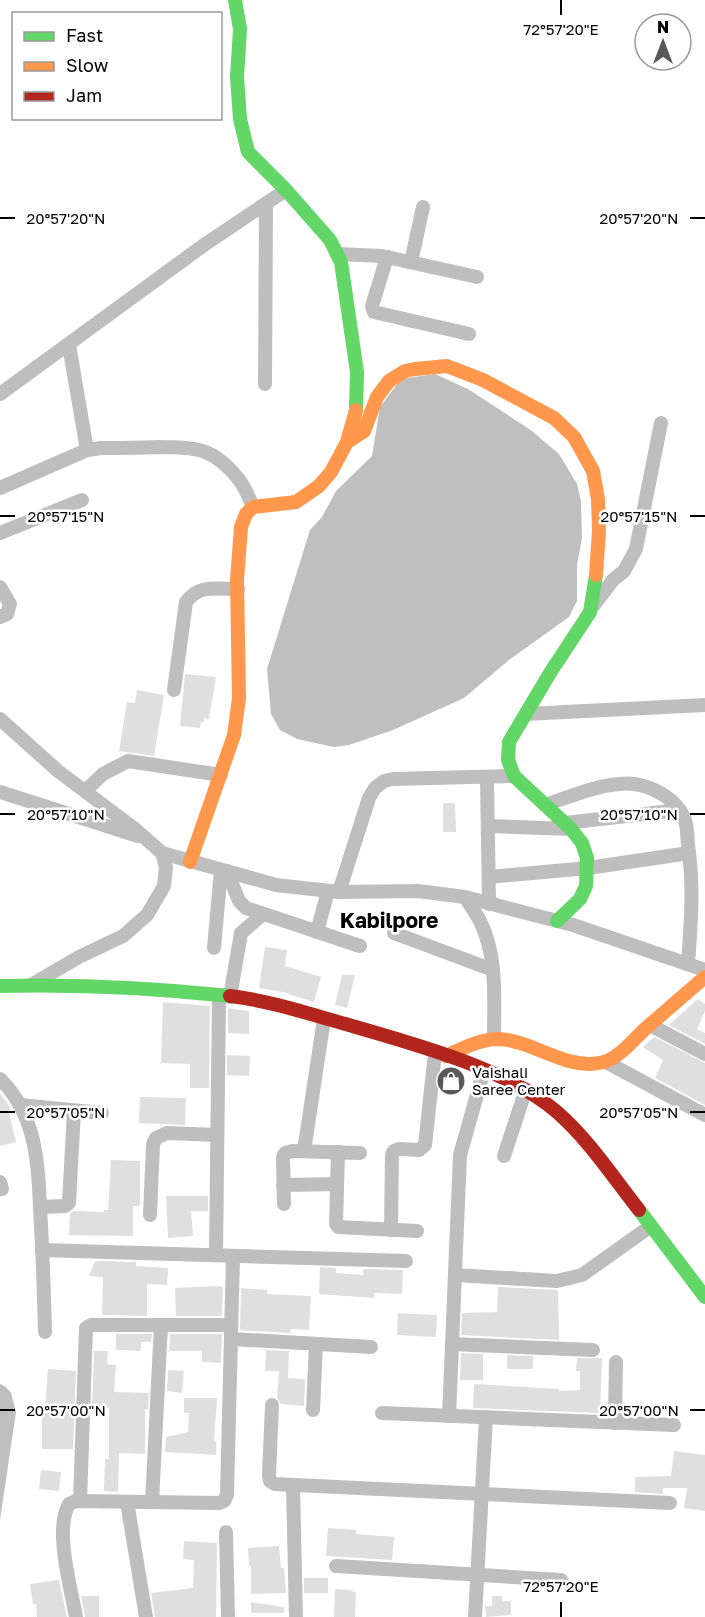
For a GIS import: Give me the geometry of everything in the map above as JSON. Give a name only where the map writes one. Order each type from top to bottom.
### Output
[{"type":"street","points":[[190,862],[234,735],[239,698],[238,589],[241,527],[246,514],[253,507],[296,502],[319,486],[332,472],[347,442],[356,410],[357,372],[341,261],[330,240],[286,190],[248,152],[240,119],[237,77],[240,29],[235,0]]},
{"type":"street","points":[[0,394],[204,244],[286,190]]},
{"type":"street","points":[[265,384],[266,204]]},
{"type":"street","points":[[411,262],[423,207]]},
{"type":"street","points":[[337,254],[387,256],[477,277]]},
{"type":"street","points":[[387,256],[372,306],[374,312],[469,334]]},
{"type":"street","points":[[69,345],[87,450]]},
{"type":"street","points":[[347,442],[363,431],[377,397],[389,381],[405,371],[440,366],[453,368],[483,380],[554,418],[574,437],[593,471],[598,499],[597,574],[590,612]]},
{"type":"street","points":[[557,921],[580,899],[586,886],[588,868],[582,843],[568,826],[514,776],[508,767],[509,742],[590,612],[604,591],[624,571],[636,549],[661,423]]},
{"type":"street","points":[[0,488],[87,450],[190,447],[217,458],[241,483],[253,507]]},
{"type":"street","points":[[0,533],[82,500]]},
{"type":"street","points":[[0,587],[10,604],[7,614],[0,617]]},
{"type":"street","points":[[174,690],[186,602],[198,590],[238,589]]},
{"type":"street","points":[[526,714],[705,705]]},
{"type":"street","points":[[2,723],[52,766],[162,853],[276,885],[333,892],[418,891],[465,897],[557,921],[705,970]]},
{"type":"street","points":[[85,791],[103,774],[128,761],[221,775]]},
{"type":"street","points":[[316,932],[375,788],[384,781],[393,779],[514,776]]},
{"type":"street","points":[[487,777],[489,904]]},
{"type":"street","points":[[545,805],[596,788],[621,783],[640,785],[657,791],[680,810],[685,820],[692,876],[688,964]]},
{"type":"street","points":[[0,792],[146,839]]},
{"type":"street","points":[[488,826],[568,826],[680,810]]},
{"type":"street","points":[[31,985],[78,957],[123,936],[147,915],[164,886],[166,867],[162,853]]},
{"type":"street","points":[[489,877],[588,868],[689,853]]},
{"type":"street","points":[[224,871],[239,901],[246,908],[360,946]]},
{"type":"street","points":[[214,948],[224,871]]},
{"type":"street","points":[[465,897],[480,922],[488,944],[493,970],[494,1039]]},
{"type":"street","points":[[216,1255],[217,1135],[225,996],[241,933],[263,914]]},
{"type":"street","points":[[394,933],[493,970]]},
{"type":"street","points":[[441,1054],[494,1039],[509,1040],[573,1062],[588,1064],[606,1062],[650,1025],[699,991],[705,977]]},
{"type":"street","points":[[0,986],[31,985],[182,991],[262,1000],[441,1054],[484,1070],[526,1089],[558,1113],[592,1149],[705,1297]]},
{"type":"street","points":[[304,1151],[324,1019]]},
{"type":"street","points":[[650,1025],[705,1054]]},
{"type":"street","points":[[391,1230],[392,1155],[399,1149],[419,1150],[425,1145],[441,1054]]},
{"type":"street","points":[[606,1062],[705,1115]]},
{"type":"street","points":[[449,1416],[460,1155],[484,1070]]},
{"type":"street","points":[[0,1079],[13,1092],[20,1105],[33,1139],[38,1162],[45,1332]]},
{"type":"street","points":[[504,1156],[526,1089]]},
{"type":"street","points":[[20,1105],[102,1113]]},
{"type":"street","points":[[40,1207],[65,1206],[69,1203],[74,1111]]},
{"type":"street","points":[[150,1215],[153,1144],[156,1138],[167,1133],[217,1135]]},
{"type":"street","points":[[284,1204],[283,1158],[285,1153],[304,1151],[360,1153]]},
{"type":"street","points":[[338,1152],[336,1224],[338,1227],[417,1231]]},
{"type":"street","points":[[284,1185],[337,1184]]},
{"type":"street","points":[[455,1275],[557,1281],[571,1279],[582,1275],[651,1226]]},
{"type":"street","points":[[42,1250],[406,1261]]},
{"type":"street","points":[[76,1617],[64,1535],[66,1509],[69,1504],[80,1501],[219,1503],[224,1501],[227,1495],[233,1256]]},
{"type":"street","points":[[80,1501],[86,1328],[91,1325],[161,1325],[316,1344],[371,1347]]},
{"type":"street","points":[[152,1502],[161,1325]]},
{"type":"street","points":[[313,1410],[316,1344]]},
{"type":"street","points":[[452,1344],[593,1350]]},
{"type":"street","points":[[615,1423],[616,1362]]},
{"type":"street","points":[[272,1405],[270,1481],[275,1484],[670,1503]]},
{"type":"street","points":[[382,1413],[675,1425]]},
{"type":"street","points":[[475,1617],[486,1417]]},
{"type":"street","points":[[293,1485],[296,1617]]},
{"type":"street","points":[[128,1502],[146,1617]]},
{"type":"street","points":[[226,1532],[228,1617]]},
{"type":"street","points":[[336,1566],[561,1580]]},
{"type":"shaded area","points":[[435,374],[468,389],[532,431],[559,454],[577,484],[581,501],[582,538],[577,565],[577,601],[569,617],[509,660],[464,698],[393,730],[349,745],[334,747],[297,739],[280,730],[271,714],[267,669],[310,530],[322,517],[336,491],[372,456],[380,407],[401,379]]},
{"type":"shaded area","points":[[0,1384],[11,1393],[16,1412],[0,1520]]},
{"type":"building","points":[[185,674],[216,677],[209,719],[204,718],[200,728],[180,726]]},
{"type":"building","points":[[137,690],[164,695],[154,756],[119,751],[127,702],[135,703]]},
{"type":"building","points":[[443,803],[455,803],[456,832],[443,832]]},
{"type":"building","points":[[265,947],[287,950],[285,966],[321,977],[314,1002],[288,993],[259,988]]},
{"type":"building","points":[[342,975],[355,975],[347,1008],[335,1005]]},
{"type":"building","points":[[698,999],[705,1004],[705,1011],[697,1029],[705,1033],[705,1044],[669,1025]]},
{"type":"building","points":[[163,1002],[210,1006],[209,1088],[190,1088],[190,1064],[161,1063]]},
{"type":"building","points":[[228,1008],[249,1011],[249,1034],[228,1033]]},
{"type":"building","points":[[654,1037],[705,1063],[705,1105],[655,1078],[663,1060],[643,1047]]},
{"type":"building","points":[[227,1055],[250,1056],[249,1076],[227,1075]]},
{"type":"building","points":[[0,1093],[11,1112],[9,1113],[16,1142],[0,1146]]},
{"type":"building","points":[[140,1097],[186,1098],[185,1125],[139,1123]]},
{"type":"building","points":[[111,1160],[140,1161],[140,1206],[133,1206],[133,1236],[69,1235],[70,1213],[108,1210]]},
{"type":"building","points":[[166,1196],[208,1196],[208,1211],[191,1211],[193,1236],[168,1238]]},
{"type":"building","points":[[95,1261],[136,1262],[136,1266],[168,1268],[167,1285],[147,1284],[147,1316],[102,1315],[103,1277],[89,1276]]},
{"type":"building","points":[[320,1267],[336,1268],[336,1273],[363,1275],[363,1269],[403,1270],[402,1294],[374,1293],[374,1298],[319,1294]]},
{"type":"building","points":[[223,1287],[222,1316],[176,1316],[175,1288]]},
{"type":"building","points":[[498,1287],[558,1290],[559,1340],[461,1335],[462,1313],[497,1312]]},
{"type":"building","points":[[241,1288],[267,1290],[267,1294],[311,1296],[309,1330],[291,1329],[290,1333],[240,1330]]},
{"type":"building","points":[[398,1313],[437,1315],[436,1337],[397,1335]]},
{"type":"building","points":[[116,1334],[152,1334],[151,1342],[141,1342],[141,1351],[116,1350]]},
{"type":"building","points":[[170,1334],[222,1334],[221,1363],[202,1362],[202,1351],[169,1351]]},
{"type":"building","points":[[266,1350],[289,1351],[288,1378],[305,1379],[304,1406],[281,1404],[277,1398],[279,1371],[265,1371]]},
{"type":"building","points":[[94,1351],[108,1351],[107,1364],[116,1365],[114,1392],[149,1393],[148,1409],[145,1409],[145,1454],[119,1453],[118,1492],[104,1491],[105,1459],[109,1459],[109,1408],[92,1408]]},
{"type":"building","points":[[461,1353],[483,1354],[483,1380],[460,1380]]},
{"type":"building","points":[[507,1355],[533,1356],[533,1369],[507,1369]]},
{"type":"building","points":[[577,1358],[602,1358],[600,1413],[473,1408],[474,1384],[559,1389],[559,1391],[580,1390],[580,1371],[576,1371]]},
{"type":"building","points":[[48,1369],[76,1371],[73,1449],[42,1449],[42,1407],[45,1407]]},
{"type":"building","points":[[168,1370],[184,1371],[182,1393],[167,1391]]},
{"type":"building","points":[[184,1398],[217,1398],[214,1441],[216,1441],[216,1455],[165,1452],[166,1437],[188,1432],[189,1413],[184,1413]]},
{"type":"building","points":[[674,1451],[705,1455],[705,1511],[684,1508],[687,1488],[663,1488],[663,1494],[635,1492],[635,1477],[671,1476]]},
{"type":"building","points":[[41,1470],[61,1472],[59,1491],[39,1489]]},
{"type":"building","points":[[328,1528],[356,1530],[356,1534],[394,1537],[392,1560],[326,1556]]},
{"type":"building","points":[[184,1541],[217,1543],[216,1617],[155,1617],[151,1593],[193,1588],[194,1560],[183,1559]]},
{"type":"building","points":[[279,1546],[286,1593],[251,1594],[251,1566],[249,1566],[248,1548]]},
{"type":"building","points":[[304,1578],[328,1578],[328,1593],[304,1593]]},
{"type":"building","points":[[59,1580],[67,1617],[37,1617],[30,1584]]},
{"type":"building","points":[[335,1589],[350,1590],[356,1593],[355,1617],[334,1617]]},
{"type":"building","points":[[81,1596],[99,1596],[99,1617],[85,1617]]},
{"type":"building","points":[[492,1596],[502,1596],[502,1601],[511,1601],[511,1615],[486,1617],[485,1606],[492,1606]]},
{"type":"building","points":[[251,1602],[284,1607],[284,1613],[251,1613]]},
{"type":"traffic: fast","points":[[235,0],[240,29],[237,77],[240,119],[248,152],[286,190],[330,240],[341,262],[357,372],[356,410]]},
{"type":"traffic: fast","points":[[557,921],[580,899],[586,886],[587,858],[582,843],[571,829],[514,776],[508,760],[509,742],[590,612],[596,575]]},
{"type":"traffic: fast","points":[[0,986],[115,987],[230,996]]},
{"type":"traffic: fast","points":[[639,1210],[705,1297]]},
{"type":"traffic: slow","points":[[347,442],[364,431],[377,397],[389,381],[405,371],[447,366],[483,380],[554,418],[574,437],[593,471],[598,499],[599,531],[596,575]]},
{"type":"traffic: slow","points":[[190,862],[234,735],[239,698],[237,580],[241,527],[246,514],[253,507],[296,502],[319,486],[331,472],[347,442],[356,410]]},
{"type":"traffic: slow","points":[[446,1056],[478,1043],[498,1039],[524,1044],[576,1063],[604,1062],[621,1052],[705,977]]},
{"type":"traffic: jam","points":[[230,996],[290,1008],[402,1040],[458,1059],[512,1083],[536,1096],[569,1123],[639,1210]]},
{"type":"place","name":"Vaishali Saree Center","points":[[451,1081]]},
{"type":"district","name":"Kabilpore","points":[[389,920]]}]
